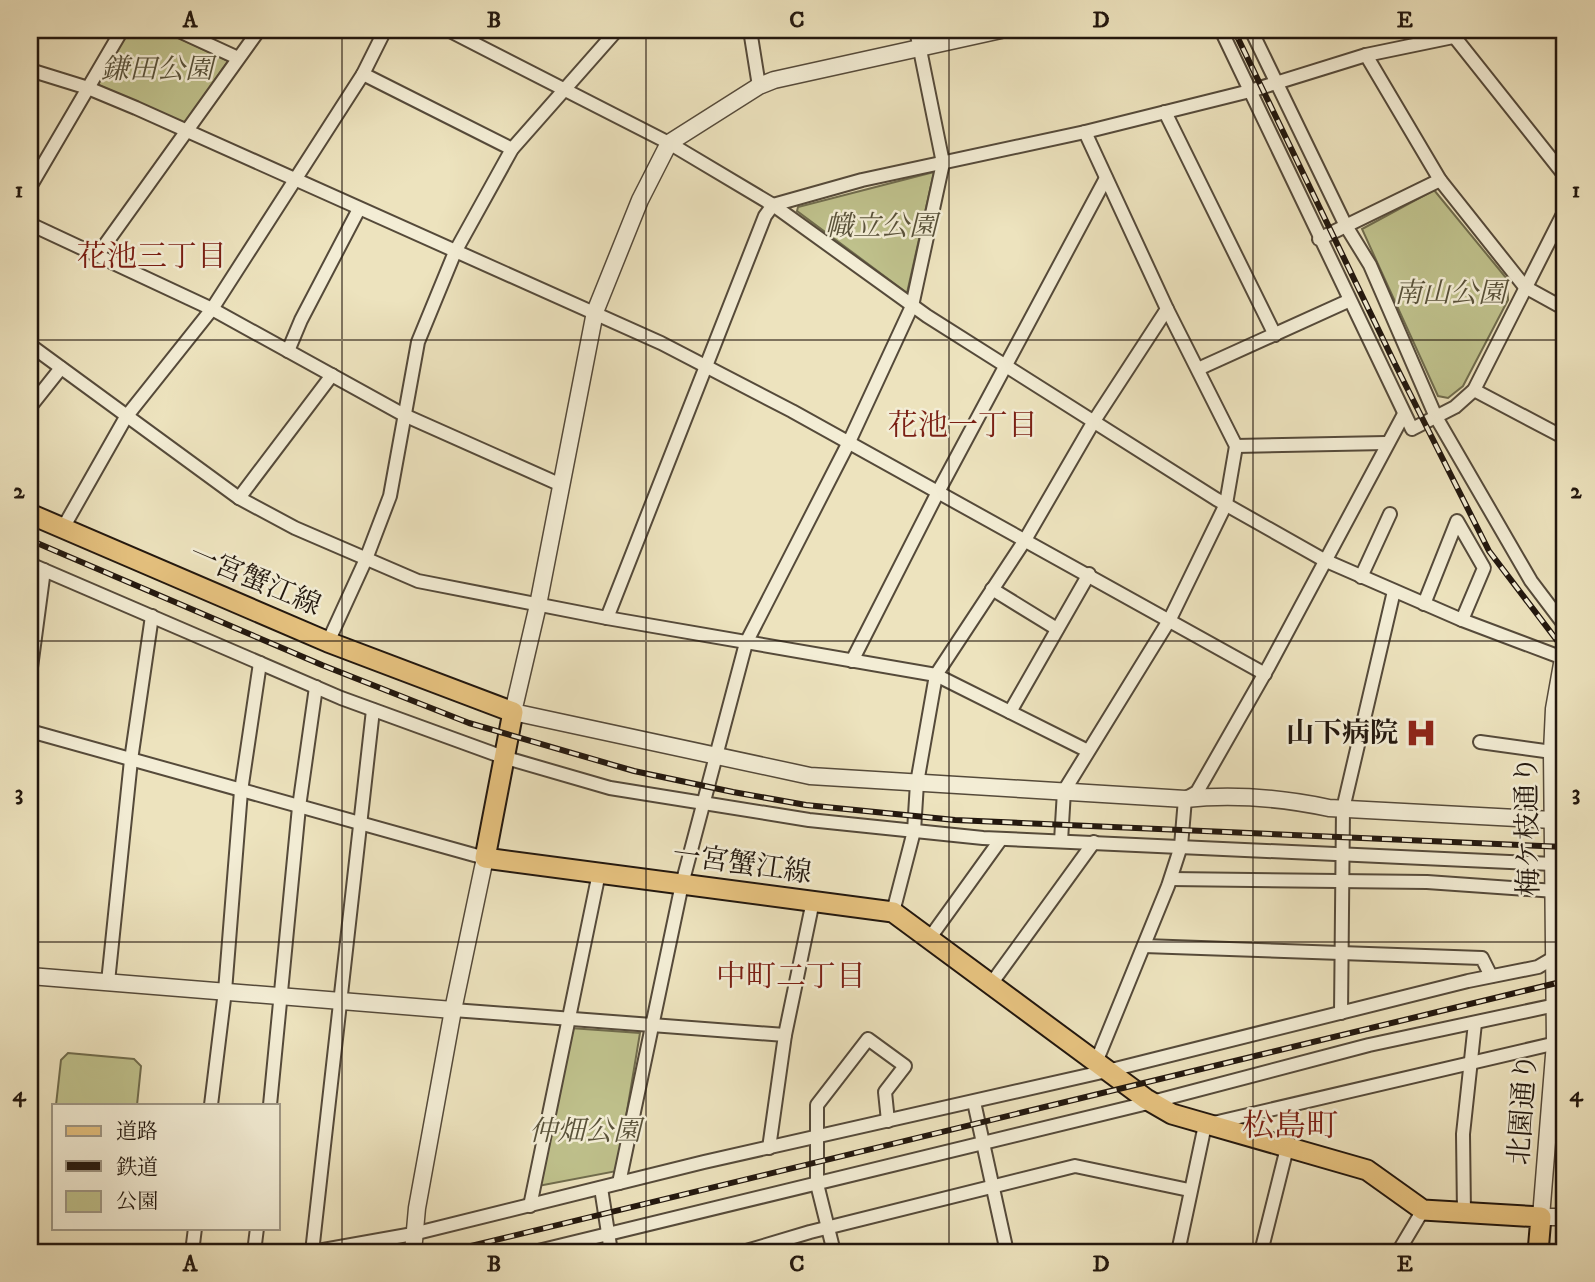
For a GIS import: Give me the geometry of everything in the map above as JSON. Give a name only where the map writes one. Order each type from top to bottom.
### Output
[{"type":"main road","name":"一宮蟹江線","points":[[30,514],[328,642],[513,712]]},
{"type":"main road","points":[[485,858],[513,712]]},
{"type":"main road","name":"一宮蟹江線","points":[[485,858],[893,912],[1172,1114],[1367,1170],[1423,1210]]},
{"type":"main road","points":[[1423,1210],[1541,1217],[1538,1252]]},
{"type":"street","points":[[30,187],[122,30]]},
{"type":"street","points":[[177,30],[238,58]]},
{"type":"street","points":[[97,256],[259,30]]},
{"type":"street","points":[[63,528],[127,417],[212,309],[296,180],[363,74],[385,30]]},
{"type":"street","points":[[448,30],[669,143],[774,205],[912,306],[1226,503],[1324,560],[1462,620],[1564,653]]},
{"type":"street","points":[[328,642],[366,559],[390,496],[418,342],[455,252],[512,149],[617,30]]},
{"type":"street","points":[[750,30],[759,86]]},
{"type":"street","points":[[620,1184],[650,1025],[682,884],[706,804],[713,756],[746,643],[849,442],[912,306],[943,163],[916,30]]},
{"type":"street","points":[[1001,30],[774,79],[669,143],[640,200],[595,312],[559,484],[538,605],[513,712],[810,776],[1185,799],[1212,796],[1296,801],[1343,809],[1553,820]]},
{"type":"street","points":[[1221,30],[1412,429],[1455,407],[1474,390],[1565,210]]},
{"type":"street","points":[[1251,30],[1346,226],[1370,265],[1436,417],[1531,581],[1565,626]]},
{"type":"street","points":[[607,618],[765,216],[774,205],[1250,91],[1366,55],[1451,33],[1565,176]]},
{"type":"street","points":[[1366,55],[1440,180],[1525,287],[1565,309]]},
{"type":"street","points":[[30,70],[88,88],[595,312],[849,442],[1265,674]]},
{"type":"street","points":[[363,74],[512,149]]},
{"type":"street","points":[[1165,112],[1275,335]]},
{"type":"street","points":[[1060,841],[1064,791],[1170,619],[1226,503],[1236,446],[1167,309],[1085,132]]},
{"type":"street","points":[[852,660],[938,492],[1107,178]]},
{"type":"street","points":[[1319,239],[1440,180]]},
{"type":"street","points":[[288,351],[301,320],[359,209]]},
{"type":"street","points":[[30,224],[212,309],[404,415],[559,484]]},
{"type":"street","points":[[1198,369],[1349,301]]},
{"type":"street","points":[[893,912],[914,831],[917,783],[936,675],[1025,540],[1094,421],[1167,309]]},
{"type":"street","points":[[30,345],[239,498],[295,528],[418,580],[607,618],[936,675],[1088,751]]},
{"type":"street","points":[[30,407],[61,368]]},
{"type":"street","points":[[239,498],[332,375]]},
{"type":"street","points":[[1474,390],[1565,438]]},
{"type":"street","points":[[1185,799],[1197,792],[1265,674],[1386,443],[1404,414]]},
{"type":"street","points":[[1236,446],[1386,443]]},
{"type":"street","points":[[1361,577],[1390,514]]},
{"type":"street","points":[[1424,604],[1457,521],[1484,568],[1462,620]]},
{"type":"street","points":[[30,564],[373,710],[503,757],[610,788],[808,820],[1000,839],[1554,864]]},
{"type":"street","points":[[30,675],[44,570]]},
{"type":"street","points":[[1010,712],[1089,574]]},
{"type":"street","points":[[992,589],[1057,629]]},
{"type":"street","points":[[1341,1013],[1343,809],[1394,592]]},
{"type":"street","points":[[108,982],[131,760],[152,616]]},
{"type":"street","name":"梅ケ枝通り","points":[[1560,1004],[1555,957],[1552,752],[1554,709],[1564,653]]},
{"type":"street","points":[[211,1104],[225,991],[241,791],[260,663]]},
{"type":"street","points":[[270,1104],[299,807],[316,687]]},
{"type":"street","points":[[373,710],[312,1252],[413,1234],[769,1148],[974,1102],[1104,1065],[1538,967],[1555,957]]},
{"type":"street","points":[[30,731],[485,858],[453,1010],[413,1234],[413,1252]]},
{"type":"street","points":[[1480,742],[1552,752]]},
{"type":"street","points":[[1104,1065],[1144,946],[1171,879],[1181,846],[1185,799]]},
{"type":"street","points":[[929,939],[1000,839]]},
{"type":"street","points":[[991,984],[1094,842]]},
{"type":"street","points":[[530,1206],[599,873]]},
{"type":"street","points":[[1171,879],[1427,882],[1555,891]]},
{"type":"street","points":[[769,1148],[785,1035],[813,901]]},
{"type":"street","points":[[1144,946],[1482,958],[1491,976]]},
{"type":"street","points":[[30,976],[785,1035]]},
{"type":"street","points":[[534,1252],[1152,1102],[1369,1045],[1560,1004]]},
{"type":"street","name":"北園通り","points":[[1541,1217],[1558,1107],[1560,1004]]},
{"type":"street","points":[[1464,1213],[1463,1134],[1475,1023]]},
{"type":"street","points":[[834,1252],[817,1184],[817,1105],[868,1039],[905,1066],[885,1092],[888,1121]]},
{"type":"street","points":[[1178,1252],[1189,1190],[1205,1125],[1560,1042]]},
{"type":"street","points":[[974,1102],[995,1187],[1007,1252]]},
{"type":"street","points":[[1261,1252],[1287,1148]]},
{"type":"street","points":[[743,1252],[768,1249],[827,1228],[1075,1166],[1189,1190]]},
{"type":"street","points":[[601,1188],[611,1252]]},
{"type":"street","points":[[1398,1252],[1423,1210]]},
{"type":"street","points":[[1541,1217],[1565,1217]]},
{"type":"street","points":[[192,1252],[195,1230]]},
{"type":"street","points":[[254,1252],[257,1230]]},
{"type":"green space","name":"鎌田公園","points":[[130,30],[162,30],[228,61],[185,123],[96,84]]},
{"type":"green space","name":"幟立公園","points":[[934,172],[907,293],[797,211],[798,207]]},
{"type":"green space","name":"南山公園","points":[[1434,190],[1507,279],[1508,300],[1463,386],[1448,398],[1438,396],[1362,229]]},
{"type":"green space","name":"仲畑公園","points":[[570,1028],[640,1033],[617,1171],[533,1187]]},
{"type":"green space","points":[[68,1053],[134,1059],[141,1066],[137,1104],[56,1104],[61,1060]]},
{"type":"railway","points":[[1234,30],[1395,364],[1489,551],[1565,651]]},
{"type":"railway","points":[[30,540],[322,665],[469,723],[634,771],[733,792],[806,805],[955,820],[1565,847]]},
{"type":"railway","points":[[446,1252],[1565,981]]},
{"type":"place","name":"山下病院","points":[[1421,733]]},
{"type":"district","name":"花池三丁目","points":[[152,257]]},
{"type":"district","name":"花池一丁目","points":[[963,426]]},
{"type":"district","name":"中町二丁目","points":[[791,977]]},
{"type":"district","name":"松島町","points":[[1290,1127]]}]
